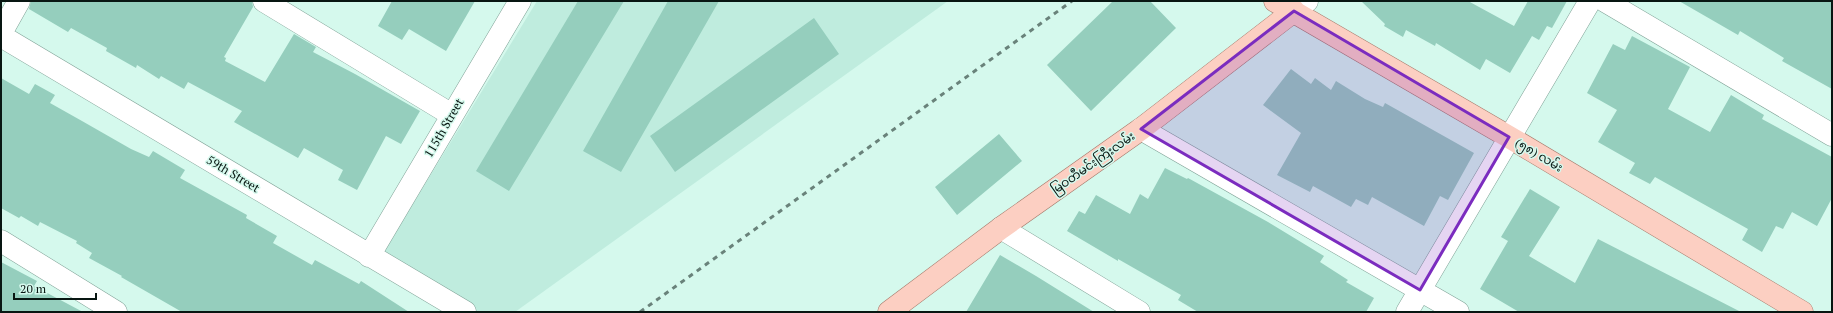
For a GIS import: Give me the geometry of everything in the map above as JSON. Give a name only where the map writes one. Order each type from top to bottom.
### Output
[{"type":"main road","name":"(၅၈) လမ်း","points":[[1292,4],[1509,138],[1802,312]]},
{"type":"main road","name":"မြဝတီမင်းကြီးလမ်း","points":[[889,312],[1001,228],[1141,129],[1292,4]]},
{"type":"street","points":[[1,33],[19,1]]},
{"type":"street","points":[[264,1],[452,115]]},
{"type":"street","name":"115th Street","points":[[369,256],[520,1]]},
{"type":"street","points":[[1407,312],[1590,1]]},
{"type":"street","points":[[1605,1],[1832,136]]},
{"type":"street","name":"59th Street","points":[[1,36],[463,312]]},
{"type":"street","points":[[1141,129],[1458,312]]},
{"type":"street","points":[[1001,228],[1139,312]]},
{"type":"street","points":[[1,241],[116,312]]},
{"type":"highlighted area","points":[[1294,11],[1509,137],[1420,290],[1141,129]]},
{"type":"shaded area","points":[[537,1],[948,1],[515,312],[474,312],[378,261]]},
{"type":"building","points":[[31,1],[252,1],[253,7],[224,57],[226,58],[225,61],[265,82],[294,34],[316,47],[313,52],[420,111],[401,144],[386,136],[357,190],[338,180],[343,170],[304,148],[298,158],[234,122],[242,111],[188,82],[184,89],[161,76],[159,79],[137,65],[136,68],[106,51],[107,48],[71,28],[68,32],[29,9]]},
{"type":"building","points":[[392,1],[475,1],[446,51],[409,29],[402,40],[378,26]]},
{"type":"building","points":[[578,1],[624,1],[509,191],[476,171]]},
{"type":"building","points":[[668,1],[719,1],[621,172],[583,151]]},
{"type":"building","points":[[1113,1],[1150,1],[1176,28],[1091,111],[1047,65]]},
{"type":"building","points":[[1361,1],[1468,1],[1514,26],[1528,1],[1567,1],[1552,28],[1547,26],[1539,40],[1532,36],[1510,73],[1486,59],[1480,70],[1436,43],[1435,46],[1406,30],[1403,37],[1384,26],[1385,24]]},
{"type":"building","points":[[1679,1],[1832,1],[1832,89],[1782,61],[1784,58],[1740,31],[1738,35]]},
{"type":"building","points":[[814,18],[839,54],[675,172],[650,136]]},
{"type":"building","points":[[1632,36],[1690,67],[1668,109],[1710,132],[1731,95],[1764,115],[1762,119],[1832,157],[1832,198],[1817,226],[1792,212],[1783,229],[1776,226],[1762,252],[1742,240],[1748,229],[1655,177],[1650,184],[1629,173],[1635,163],[1598,142],[1617,110],[1587,93],[1613,44],[1625,50]]},
{"type":"building","points":[[1291,69],[1311,84],[1315,78],[1331,90],[1336,81],[1365,99],[1383,107],[1385,103],[1474,153],[1448,200],[1440,196],[1424,226],[1372,197],[1368,205],[1356,199],[1351,207],[1313,186],[1310,192],[1277,175],[1301,133],[1263,105]]},
{"type":"building","points":[[1,78],[29,94],[35,84],[55,95],[50,103],[131,149],[149,157],[153,151],[185,170],[180,178],[247,215],[246,218],[277,236],[273,243],[312,265],[315,260],[359,284],[361,281],[409,312],[182,312],[89,258],[92,253],[76,243],[77,241],[40,222],[38,226],[21,216],[19,218],[1,208]]},
{"type":"building","points":[[999,134],[1022,161],[957,215],[935,187]]},
{"type":"building","points":[[1165,168],[1187,179],[1188,178],[1268,222],[1324,256],[1320,262],[1348,280],[1346,282],[1374,298],[1366,312],[1198,312],[1178,300],[1181,295],[1067,231],[1079,211],[1085,214],[1096,195],[1130,214],[1140,194],[1148,199]]},
{"type":"building","points":[[1530,189],[1560,207],[1529,256],[1575,283],[1598,239],[1741,312],[1519,312],[1480,289],[1508,241],[1501,237]]},
{"type":"building","points":[[1000,255],[1036,276],[1094,312],[966,312]]},
{"type":"building","points":[[1,262],[37,281],[34,286],[83,312],[1,312]]},
{"type":"railway","points":[[640,312],[1072,1]]}]
